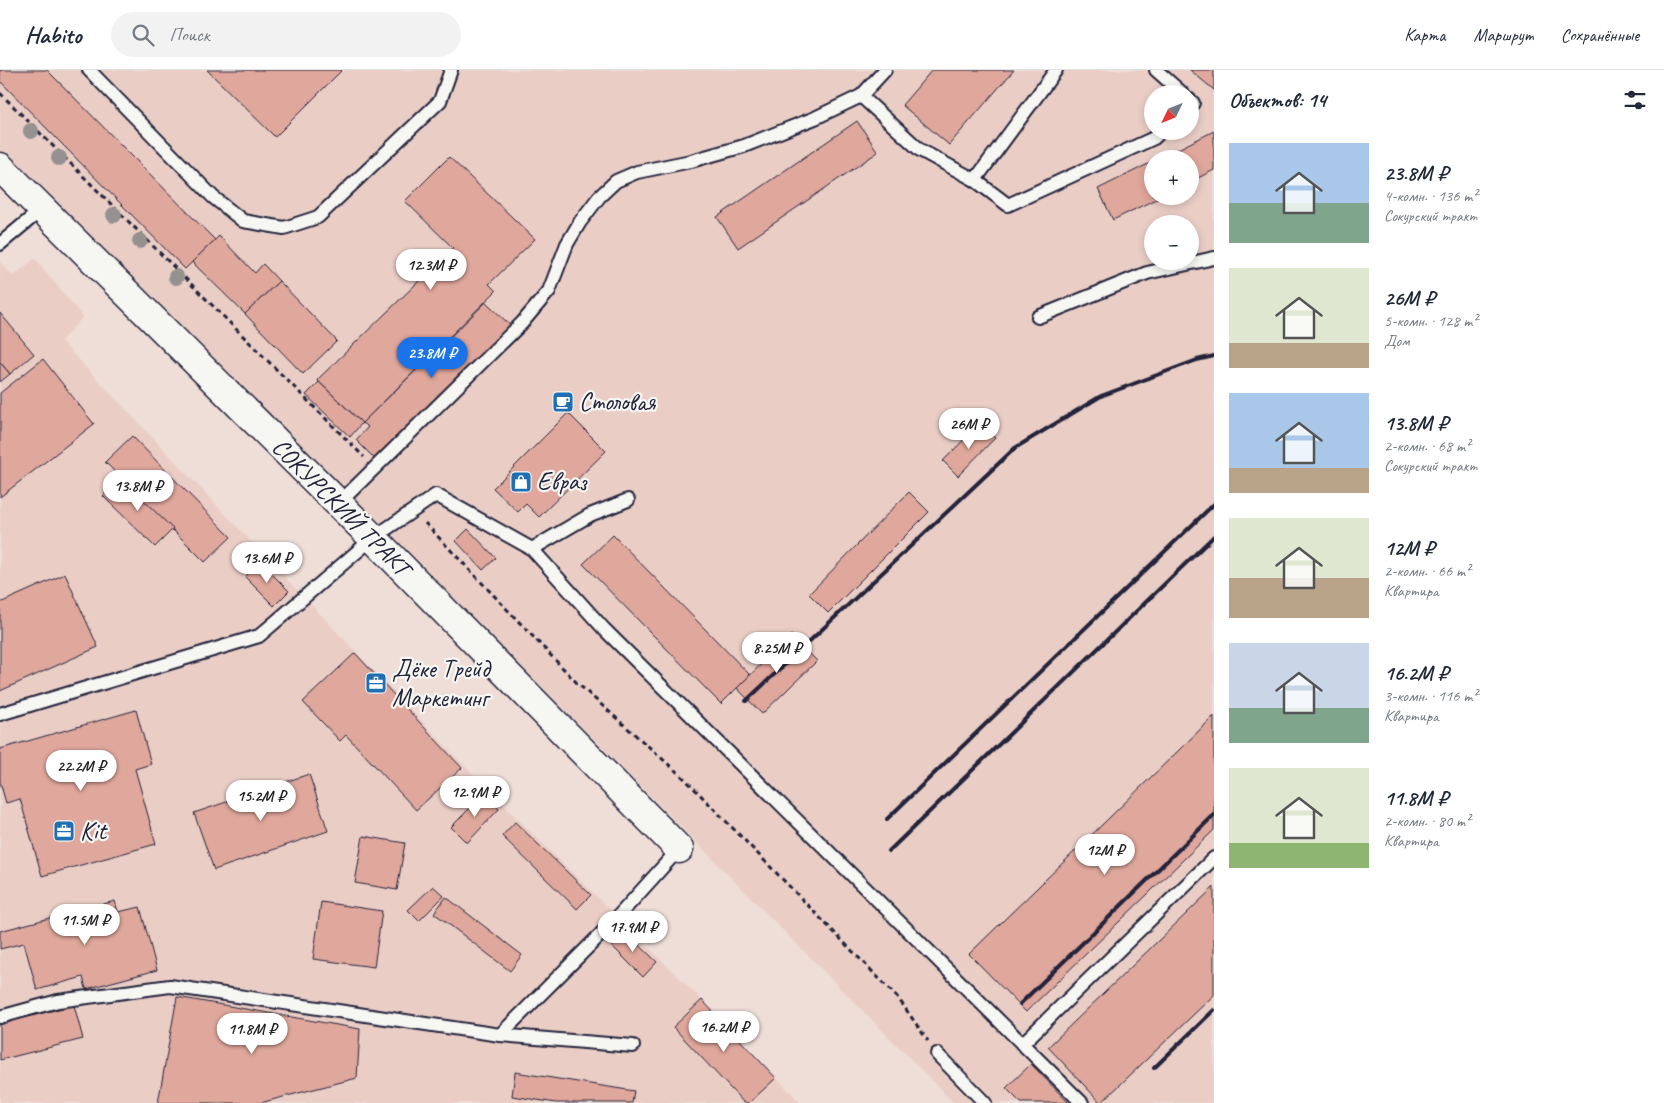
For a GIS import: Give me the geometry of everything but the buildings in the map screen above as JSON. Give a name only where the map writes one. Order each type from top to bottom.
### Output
[{"type":"street","name":"СОКУРСКИЙ ТРАКТ","points":[[0,167],[372,538],[679,849]]},
{"type":"lane","points":[[89,70],[213,197],[243,221],[284,228],[318,217],[440,101],[451,70]]},
{"type":"lane","points":[[338,504],[522,323],[548,291],[567,244],[580,222],[599,197],[616,181],[637,172],[691,161],[744,146],[814,118],[861,96],[885,70]]},
{"type":"lane","points":[[975,180],[1056,70]]},
{"type":"lane","points":[[1156,70],[1173,85]]},
{"type":"lane","points":[[861,96],[920,150],[975,180],[1008,205],[1150,140]]},
{"type":"lane","points":[[0,244],[42,209]]},
{"type":"lane","points":[[1038,317],[1148,273],[1214,258]]},
{"type":"lane","points":[[0,714],[259,636],[372,538],[436,495],[532,549],[604,629],[1082,1103]]},
{"type":"lane","points":[[532,549],[590,515],[628,500]]},
{"type":"lane","points":[[500,1036],[614,921],[679,849]]},
{"type":"lane","points":[[1022,1044],[1214,858]]},
{"type":"lane","points":[[0,1017],[58,1001],[170,986],[500,1036],[633,1046]]},
{"type":"lane","points":[[937,1054],[985,1103]]},
{"type":"path","points":[[0,93],[375,468]]},
{"type":"path","points":[[413,510],[578,684],[685,779],[898,998],[937,1054]]},
{"type":"shaded area","points":[[0,70],[1214,70],[1214,1103],[954,1103],[368,511],[0,152]]},
{"type":"shaded area","points":[[35,258],[83,317],[61,341],[476,778],[702,1000],[801,1103],[0,1103],[0,262],[13,276]]},
{"type":"railway","points":[[746,701],[1015,448],[1101,396],[1197,360],[1214,356]]},
{"type":"railway","points":[[887,819],[1214,504]]},
{"type":"railway","points":[[889,851],[1214,536]]},
{"type":"railway","points":[[1020,1004],[1214,815]]},
{"type":"railway","points":[[1154,1068],[1214,1010]]},
{"type":"place","name":"Cтоловая","points":[[563,402]]},
{"type":"place","name":"Евраз","points":[[521,482]]},
{"type":"place","name":"Дёке Трейд Маркетинг","points":[[376,683]]},
{"type":"place","name":"Kit","points":[[64,831]]}]
